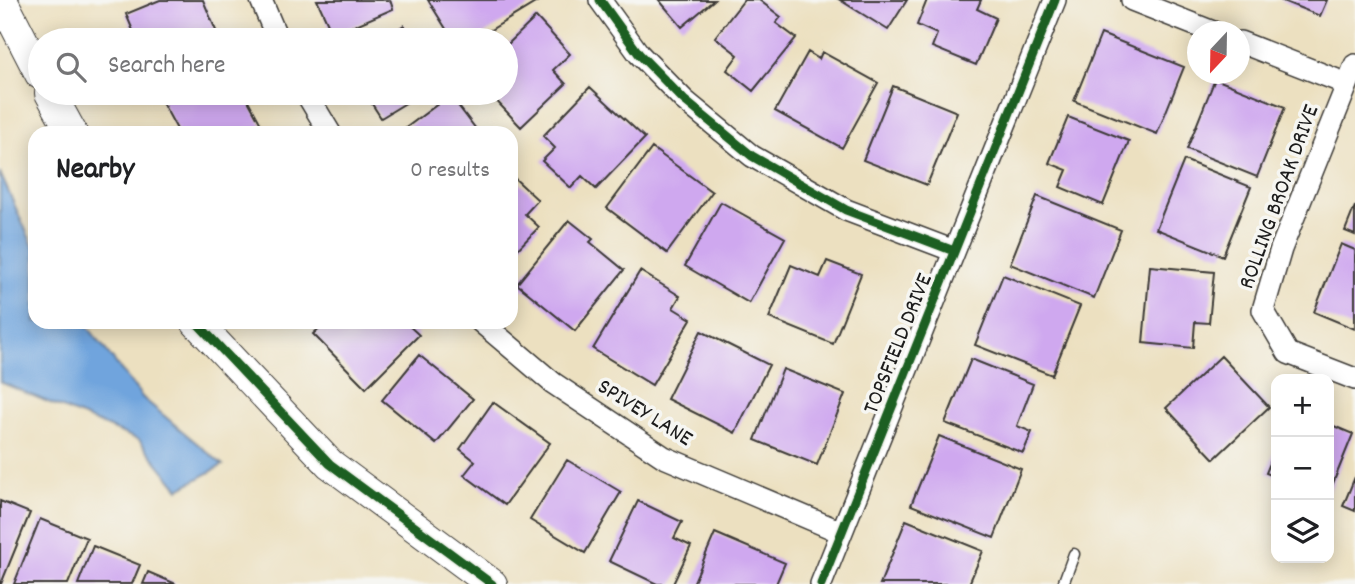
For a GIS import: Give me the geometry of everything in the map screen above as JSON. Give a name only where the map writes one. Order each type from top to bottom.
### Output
[{"type":"street","points":[[2,0],[28,51]]},
{"type":"street","points":[[261,0],[273,28]]},
{"type":"street","points":[[600,0],[639,54],[684,100],[752,156],[846,210],[954,251]]},
{"type":"street","name":"TOPSFIELD DRIVE","points":[[821,584],[1055,0]]},
{"type":"street","points":[[1132,0],[1187,22]]},
{"type":"street","points":[[1250,45],[1351,75]]},
{"type":"street","name":"ROLLING BROAK DRIVE","points":[[1351,75],[1280,249],[1263,310],[1288,353],[1355,379]]},
{"type":"street","points":[[57,105],[68,126]]},
{"type":"street","points":[[313,105],[326,126]]},
{"type":"street","points":[[203,329],[330,464],[492,584]]},
{"type":"street","name":"SPIVEY LANE","points":[[489,329],[553,383],[664,457],[841,532]]},
{"type":"lane","points":[[1063,584],[1074,554]]},
{"type":"water","points":[[0,173],[28,235],[28,329],[89,329],[143,398],[223,465],[179,489],[139,440],[0,382]]},
{"type":"building","points":[[160,0],[203,0],[215,28],[132,28],[126,14]]},
{"type":"building","points":[[317,0],[390,0],[393,9],[349,28],[330,28]]},
{"type":"building","points":[[428,0],[540,0],[494,28],[446,28]]},
{"type":"building","points":[[659,0],[714,0],[682,27]]},
{"type":"building","points":[[744,0],[759,0],[781,17],[776,23],[796,38],[753,91],[727,70],[738,55],[715,37]]},
{"type":"building","points":[[840,0],[907,0],[888,30]]},
{"type":"building","points":[[927,0],[981,0],[977,9],[996,18],[976,65],[932,47],[937,34],[917,25]]},
{"type":"building","points":[[1280,0],[1327,0],[1320,16]]},
{"type":"building","points":[[536,17],[570,54],[553,70],[566,84],[521,127],[500,105],[518,105],[518,34]]},
{"type":"building","points":[[1101,34],[1184,67],[1157,134],[1074,101]]},
{"type":"building","points":[[808,52],[819,59],[822,52],[878,83],[842,148],[775,111]]},
{"type":"building","points":[[1213,84],[1228,84],[1285,107],[1257,177],[1187,149]]},
{"type":"building","points":[[893,86],[957,112],[927,185],[863,160]]},
{"type":"building","points":[[590,87],[645,138],[596,189],[582,176],[571,188],[542,161],[555,148],[543,136]]},
{"type":"building","points":[[164,105],[251,105],[262,126],[175,126]]},
{"type":"building","points":[[373,105],[402,105],[381,118]]},
{"type":"building","points":[[437,105],[458,105],[474,126],[408,126]]},
{"type":"building","points":[[1068,117],[1129,141],[1103,205],[1060,187],[1067,170],[1049,163]]},
{"type":"building","points":[[652,148],[712,192],[667,253],[607,208]]},
{"type":"building","points":[[1184,160],[1251,187],[1223,256],[1156,229]]},
{"type":"building","points":[[518,181],[538,200],[525,214],[539,227],[518,249]]},
{"type":"building","points":[[1037,196],[1121,230],[1094,298],[1010,264]]},
{"type":"building","points":[[721,202],[785,238],[749,303],[685,266]]},
{"type":"building","points":[[1355,206],[1355,235],[1345,231]]},
{"type":"building","points":[[569,220],[593,239],[590,242],[624,270],[575,331],[518,283]]},
{"type":"building","points":[[1341,244],[1355,250],[1355,329],[1314,312]]},
{"type":"building","points":[[827,261],[861,274],[833,344],[769,318],[791,265],[820,277]]},
{"type":"building","points":[[1150,266],[1214,272],[1209,323],[1195,322],[1193,348],[1143,343]]},
{"type":"building","points":[[640,271],[680,296],[673,308],[691,319],[652,385],[593,349]]},
{"type":"building","points":[[1003,275],[1080,306],[1052,375],[975,345]]},
{"type":"building","points":[[318,329],[413,329],[419,335],[366,388],[313,334]]},
{"type":"building","points":[[701,331],[769,365],[735,433],[667,399]]},
{"type":"building","points":[[419,355],[473,399],[436,444],[382,400]]},
{"type":"building","points":[[1221,356],[1269,407],[1214,459],[1166,408]]},
{"type":"building","points":[[971,359],[1033,384],[1017,426],[1032,432],[1023,453],[945,423]]},
{"type":"building","points":[[783,369],[845,394],[817,465],[755,440]]},
{"type":"building","points":[[493,402],[550,443],[505,505],[464,475],[475,461],[460,449]]},
{"type":"building","points":[[1334,426],[1353,434],[1334,481]]},
{"type":"building","points":[[939,436],[1021,469],[994,538],[911,505]]},
{"type":"building","points":[[567,460],[621,492],[585,553],[530,520]]},
{"type":"building","points":[[1271,460],[1271,475],[1266,473]]},
{"type":"building","points":[[1355,477],[1355,511],[1343,506]]},
{"type":"building","points":[[0,501],[30,513],[1,584],[0,584]]},
{"type":"building","points":[[638,501],[682,522],[674,538],[691,546],[673,584],[657,584],[609,561]]},
{"type":"building","points":[[40,519],[87,538],[68,584],[14,584]]},
{"type":"building","points":[[906,520],[983,551],[969,584],[880,584]]},
{"type":"building","points":[[715,533],[785,563],[776,584],[693,584]]},
{"type":"building","points":[[93,546],[140,565],[132,584],[78,584]]},
{"type":"building","points":[[148,572],[176,584],[143,584]]},
{"type":"cycle path","points":[[600,0],[639,54],[684,100],[752,156],[846,210],[954,251]]},
{"type":"cycle path","points":[[821,584],[1055,0]]},
{"type":"cycle path","points":[[203,329],[330,464],[492,584]]}]
